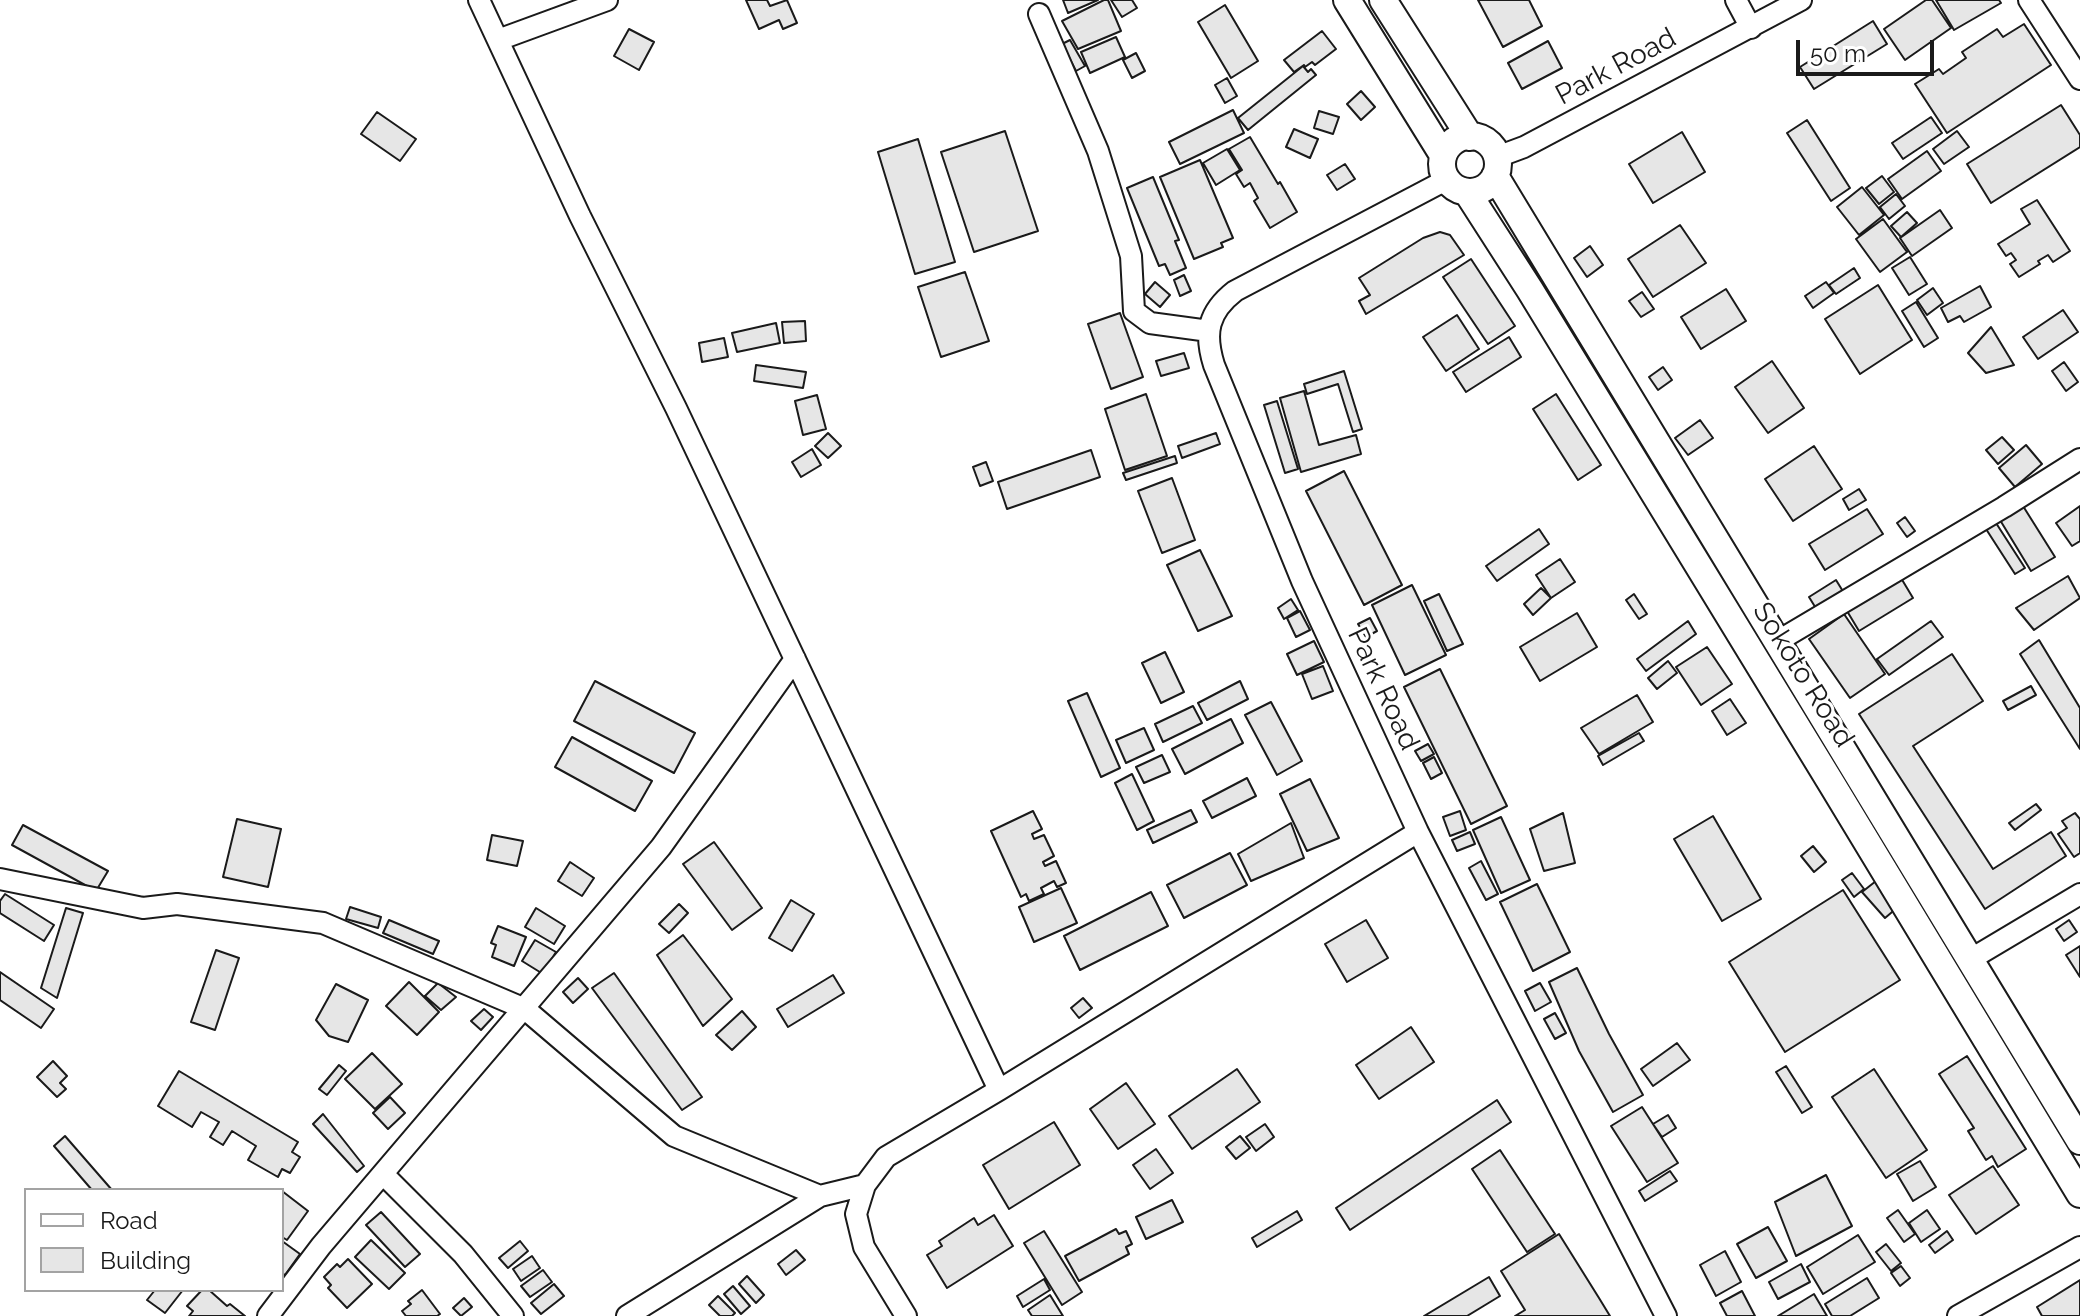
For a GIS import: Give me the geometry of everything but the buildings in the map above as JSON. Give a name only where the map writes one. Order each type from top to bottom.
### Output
[{"type":"main road","name":"Sokoto Road","points":[[1347,0],[1452,176],[1530,290],[2080,1194]]},
{"type":"main road","points":[[1383,0],[1470,137]]},
{"type":"main road","points":[[1470,137],[1487,142],[1496,166],[1484,189],[1452,176],[1453,142],[1470,137]]},
{"type":"main road","name":"Sokoto Road","points":[[1496,166],[2080,1141]]},
{"type":"street","points":[[479,0],[999,1090]]},
{"type":"street","points":[[498,40],[607,0]]},
{"type":"street","points":[[1736,0],[1751,28]]},
{"type":"street","name":"Park Road","points":[[1496,166],[1524,147],[1801,0]]},
{"type":"street","points":[[2029,0],[2080,79]]},
{"type":"street","points":[[1039,14],[1098,151],[1131,256],[1134,311],[1150,323],[1209,331],[1219,305],[1235,291],[1452,176]]},
{"type":"street","name":"Park Road","points":[[1209,331],[1208,342],[1214,365],[1302,581],[1418,832],[1666,1316]]},
{"type":"street","points":[[1778,641],[2080,459]]},
{"type":"street","points":[[268,1316],[321,1246],[661,847],[795,659]]},
{"type":"street","points":[[906,1316],[864,1247],[856,1214],[865,1185],[886,1157],[1418,832]]},
{"type":"street","points":[[0,879],[143,908],[177,904],[323,923],[525,1009],[674,1136],[820,1196]]},
{"type":"street","points":[[1971,959],[2080,894]]},
{"type":"street","points":[[383,1174],[463,1254],[513,1316]]},
{"type":"street","points":[[627,1316],[820,1196],[865,1185]]},
{"type":"street","points":[[1958,1316],[2080,1247]]}]
